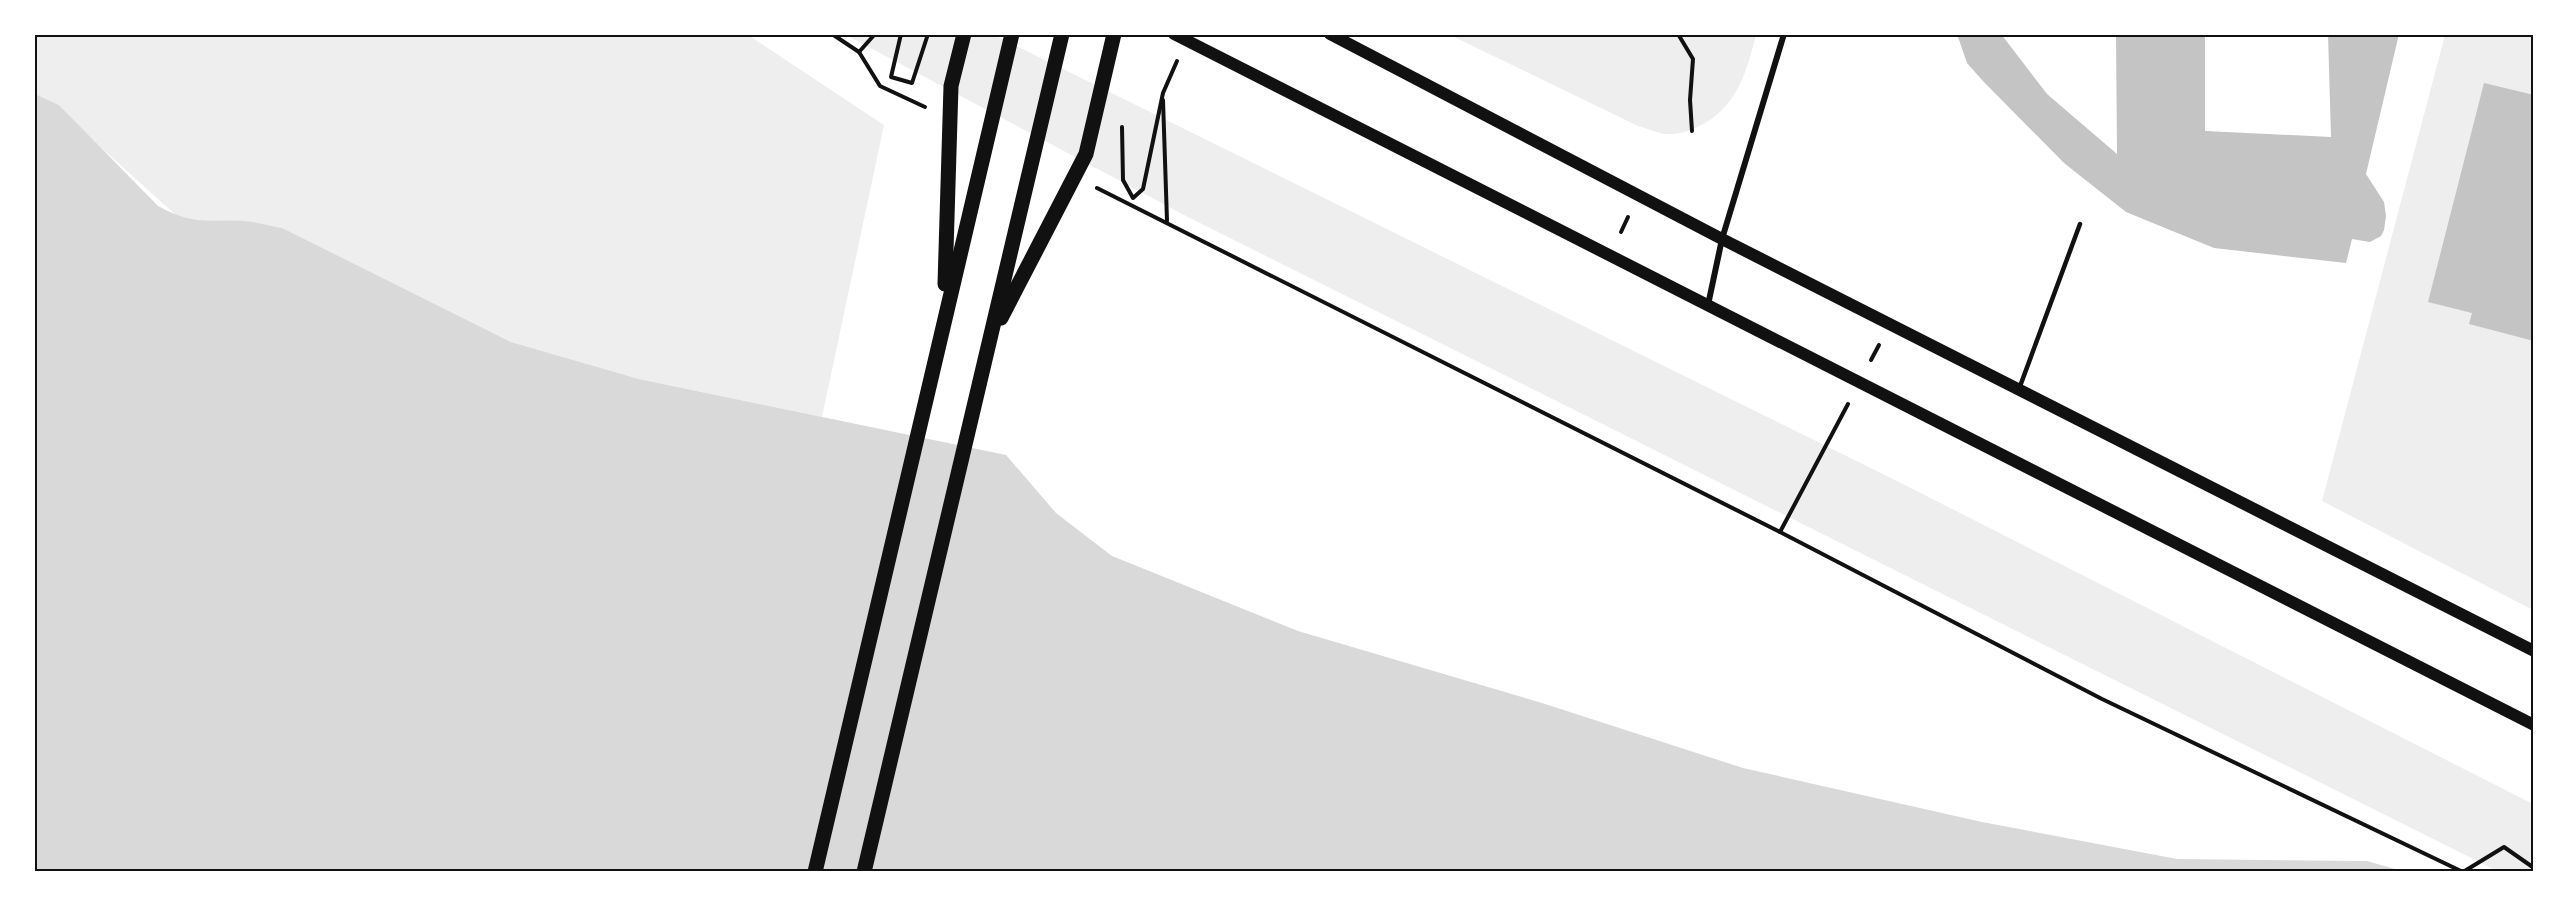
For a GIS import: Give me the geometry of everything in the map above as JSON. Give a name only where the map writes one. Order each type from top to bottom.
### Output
[{"type":"main road","points":[[944,317],[951,86],[964,34]]},
{"type":"main road","points":[[815,872],[1012,34]]},
{"type":"main road","points":[[864,872],[1062,34]]},
{"type":"main road","points":[[990,340],[1086,154],[1114,34]]},
{"type":"main road","points":[[1330,34],[1722,239],[2534,651]]},
{"type":"main road","points":[[1180,37],[2534,725]]},
{"type":"street","points":[[1708,306],[1722,239],[1784,34]]},
{"type":"lane","points":[[2019,389],[2080,224]]},
{"type":"path","points":[[832,34],[860,52],[880,86],[932,111]]},
{"type":"path","points":[[860,52],[875,34]]},
{"type":"path","points":[[901,34],[891,77],[912,83],[928,34]]},
{"type":"path","points":[[1677,34],[1693,59],[1690,100],[1692,130]]},
{"type":"path","points":[[1122,124],[1123,180],[1133,198],[1143,189],[1163,93],[1180,37]]},
{"type":"path","points":[[1163,93],[1167,222]]},
{"type":"path","points":[[1089,184],[1780,532],[2102,699],[2463,872],[2504,847],[2534,868]]},
{"type":"path","points":[[1610,256],[1639,195]]},
{"type":"path","points":[[1780,532],[1890,323]]},
{"type":"shaded area","points":[[35,35],[748,35],[884,125],[822,417],[639,379],[511,342],[402,288],[246,221],[199,222],[179,218],[96,143],[59,105],[35,94]]},
{"type":"shaded area","points":[[846,35],[994,35],[1899,482],[2533,804],[2533,871],[2497,871],[1186,216]]},
{"type":"shaded area","points":[[1450,35],[1756,35],[1740,85],[1726,106],[1700,126],[1686,132],[1670,134],[1638,126]]},
{"type":"shaded area","points":[[2445,35],[2533,35],[2533,610],[2322,501]]},
{"type":"shaded area","points":[[35,94],[59,105],[158,206],[171,212],[192,219],[245,221],[282,228],[511,342],[639,379],[1006,455],[1056,513],[1112,556],[1298,631],[1542,703],[1743,768],[1982,822],[2177,859],[2367,861],[2402,871],[35,872]]},
{"type":"building","points":[[1957,34],[2001,34],[2047,94],[2117,154],[2116,34],[2205,34],[2205,131],[2331,137],[2328,34],[2399,34],[2366,174],[2384,202],[2386,216],[2384,230],[2381,236],[2370,242],[2352,239],[2346,263],[2214,248],[2126,212],[2064,163],[1982,80],[1967,63]]},
{"type":"building","points":[[2484,83],[2534,95],[2534,341],[2469,324],[2472,313],[2428,302]]}]
